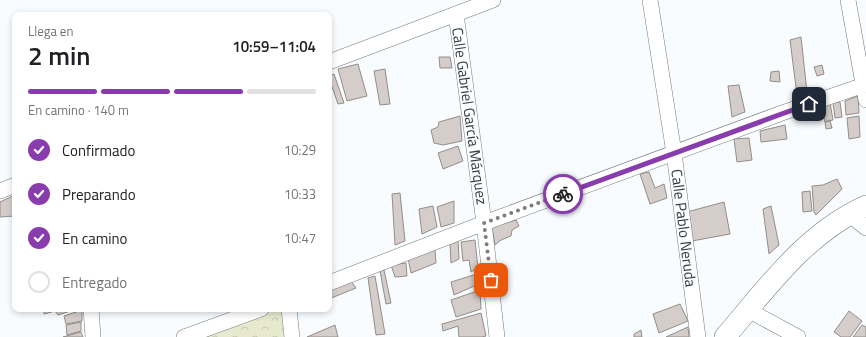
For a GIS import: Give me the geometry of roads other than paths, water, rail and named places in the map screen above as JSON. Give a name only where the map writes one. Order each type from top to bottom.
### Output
[{"type":"main road","points":[[725,337],[789,262],[819,236],[858,210]]},
{"type":"street","points":[[332,61],[493,0]]},
{"type":"street","name":"Calle Pablo Neruda","points":[[650,0],[674,153],[698,337]]},
{"type":"street","points":[[332,282],[484,223],[782,112],[865,93],[848,0]]},
{"type":"street","name":"Calle Gabriel García Márquez","points":[[456,14],[484,223],[497,337]]},
{"type":"street","points":[[0,191],[12,186]]},
{"type":"street","points":[[858,210],[866,228]]},
{"type":"street","points":[[748,310],[798,337]]},
{"type":"street","points":[[91,312],[93,337]]},
{"type":"street","points":[[184,337],[253,312]]},
{"type":"street","points":[[289,312],[292,337]]}]
